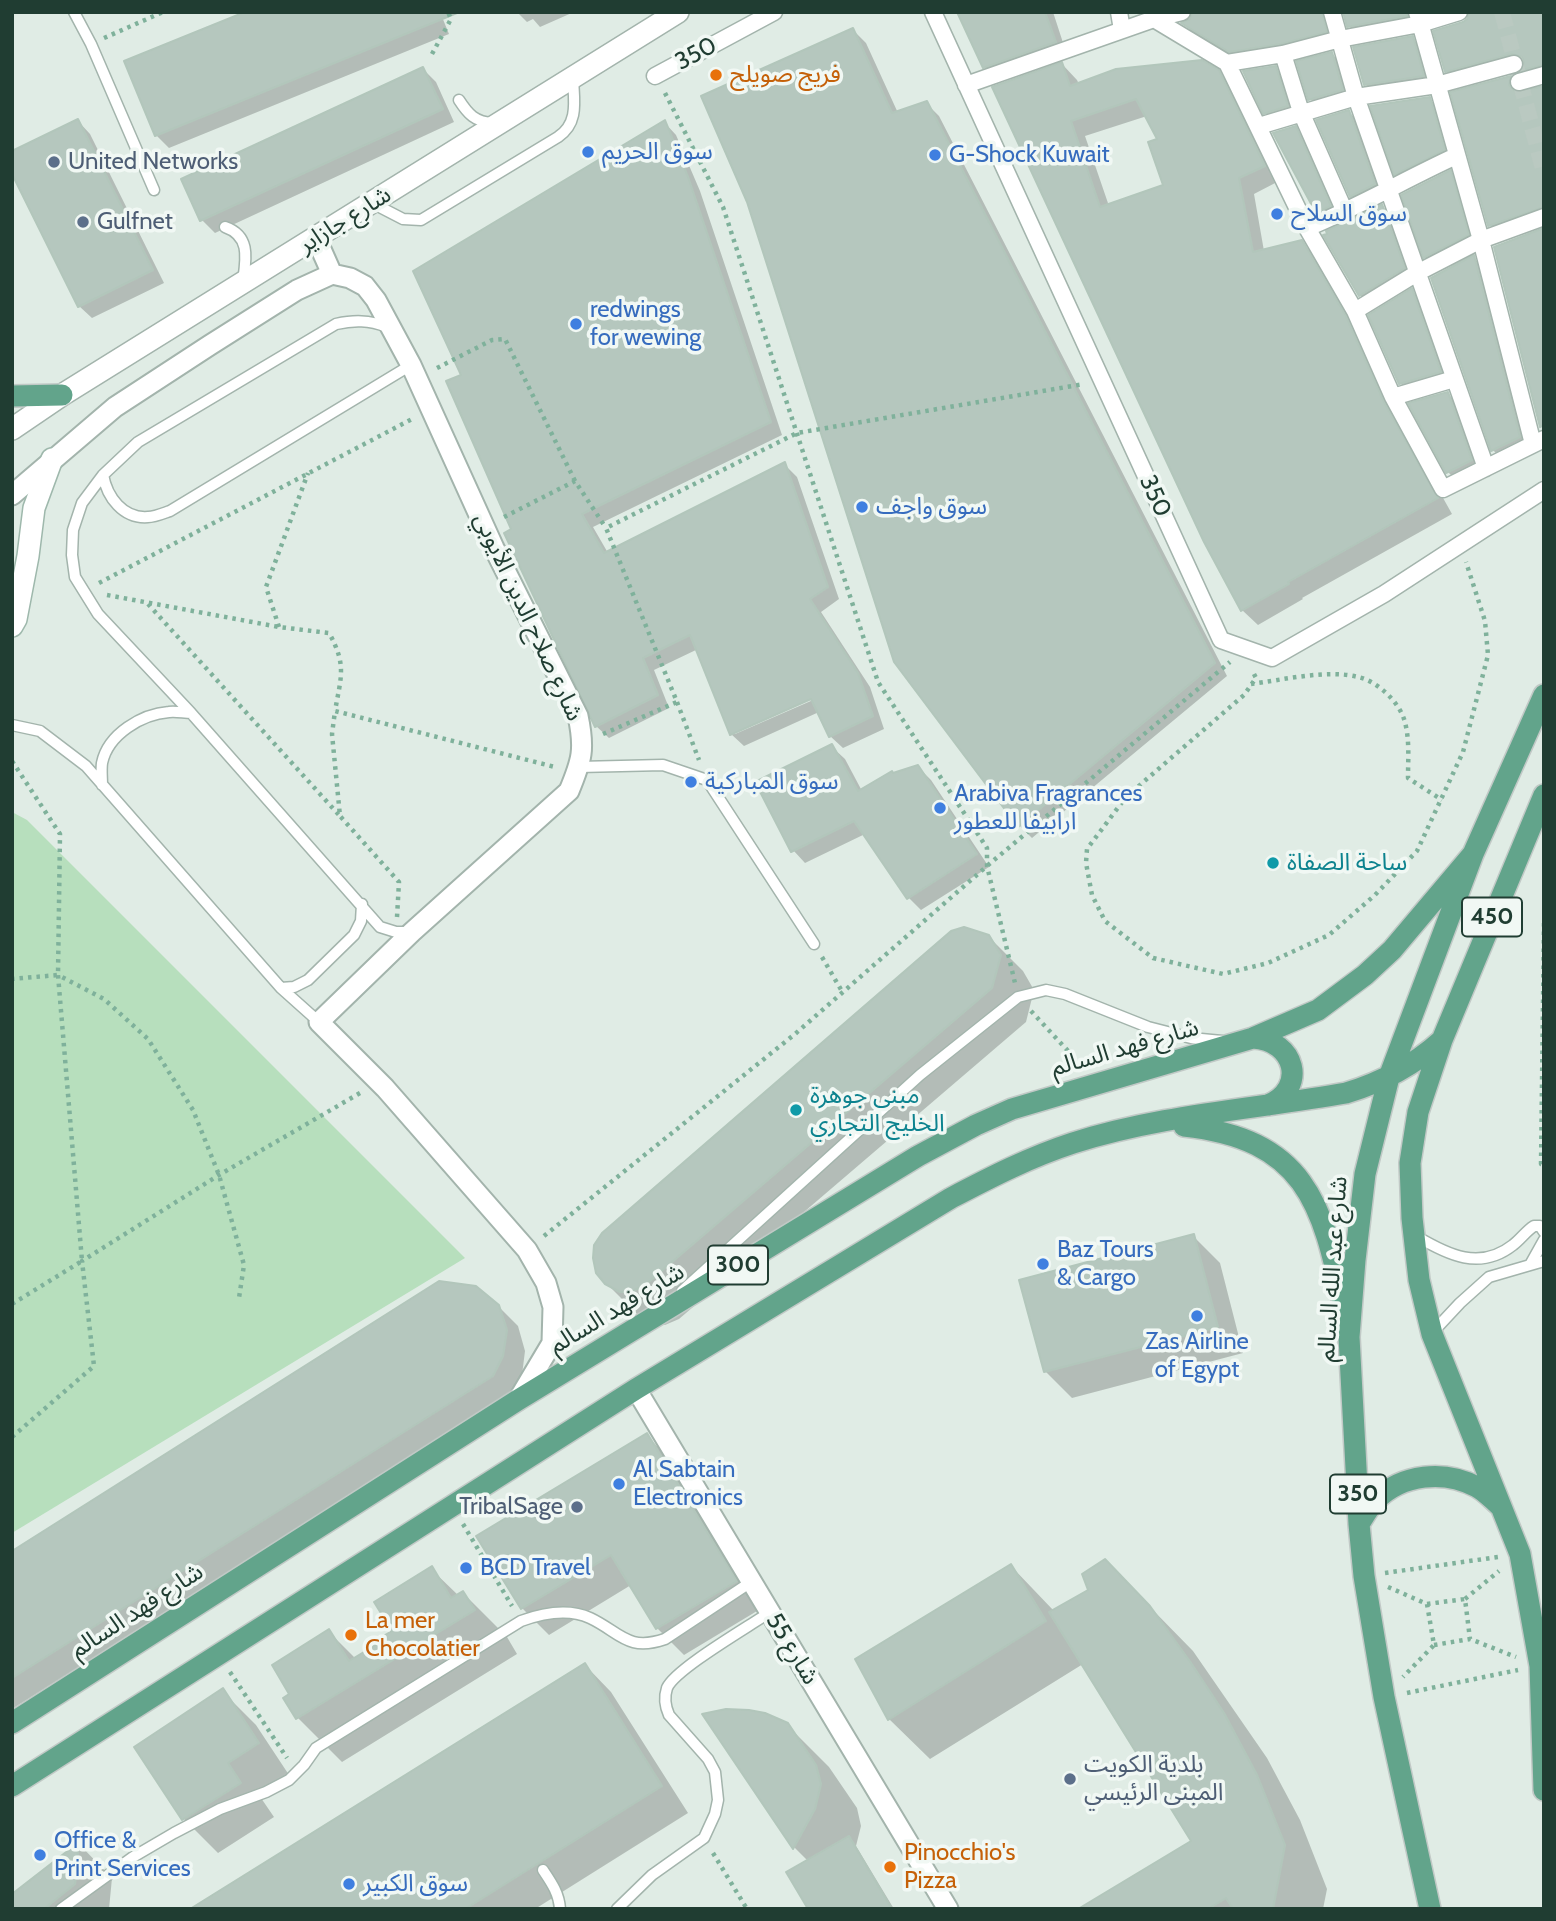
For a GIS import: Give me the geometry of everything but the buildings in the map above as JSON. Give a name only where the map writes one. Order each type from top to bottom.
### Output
[{"type":"main road","points":[[12,396],[62,395]]},
{"type":"main road","points":[[1472,854],[1544,695]]},
{"type":"main road","name":"450","points":[[1442,1040],[1544,795]]},
{"type":"main road","name":"شارع فهد السالم","points":[[12,1723],[518,1400],[953,1137],[1012,1109],[1097,1082],[1246,1041],[1318,1010],[1365,975],[1392,950],[1472,854]]},
{"type":"main road","name":"شارع عبد الله السالم","points":[[1430,1909],[1384,1697],[1364,1576],[1349,1337],[1365,1174],[1377,1117],[1389,1077],[1472,854]]},
{"type":"main road","points":[[1246,1041],[1264,1039],[1282,1048],[1292,1066],[1289,1087],[1276,1102],[1266,1106]]},
{"type":"main road","points":[[1442,1040],[1418,1112],[1410,1163],[1413,1234],[1419,1280],[1432,1334],[1520,1554],[1542,1669],[1544,1790]]},
{"type":"main road","name":"300","points":[[12,1786],[636,1389],[951,1198],[1000,1172],[1073,1143],[1150,1124],[1346,1093],[1389,1077],[1417,1061],[1442,1040]]},
{"type":"main road","points":[[1150,1124],[1218,1131],[1250,1142],[1287,1164],[1302,1180],[1321,1217],[1334,1254],[1349,1337]]},
{"type":"main road","points":[[1359,1524],[1375,1501],[1398,1484],[1425,1476],[1453,1477],[1479,1488],[1500,1506]]},
{"type":"main road","points":[[1413,1909],[1422,1866]]},
{"type":"street","name":"شارع جازاير","points":[[12,429],[62,395],[678,12]]},
{"type":"street","name":"350","points":[[655,76],[774,12]]},
{"type":"street","name":"350","points":[[933,12],[1222,640],[1272,658],[1384,594],[1544,490]]},
{"type":"street","points":[[1119,12],[1122,30]]},
{"type":"street","points":[[966,85],[1154,19],[1182,12]]},
{"type":"street","points":[[1332,12],[1356,97],[1486,468]]},
{"type":"street","points":[[1227,63],[1283,54],[1419,18],[1459,12]]},
{"type":"street","points":[[1154,19],[1227,63],[1307,228],[1355,311],[1393,397],[1443,489],[1538,441],[1419,18]]},
{"type":"street","points":[[1283,54],[1301,112],[1345,212]]},
{"type":"street","points":[[1259,126],[1356,97],[1437,85],[1514,64]]},
{"type":"street","points":[[1518,82],[1544,75]]},
{"type":"street","points":[[1307,228],[1345,212],[1456,156]]},
{"type":"street","points":[[1355,311],[1417,273],[1481,240],[1544,217]]},
{"type":"street","points":[[12,495],[115,407],[297,290],[332,274],[316,238]]},
{"type":"street","name":"شارع صلاح الدين الأيوبي","points":[[319,1022],[404,932],[569,791],[578,770],[583,743],[578,716],[391,328],[365,286],[350,278],[332,274]]},
{"type":"street","points":[[1393,397],[1454,379]]},
{"type":"street","points":[[12,626],[16,619],[28,556],[34,508],[52,459]]},
{"type":"street","points":[[319,1022],[379,1082],[527,1250],[546,1283],[553,1307],[552,1343],[518,1400]]},
{"type":"street","name":"شارع 55","points":[[636,1389],[948,1909]]},
{"type":"lane","points":[[74,12],[91,44],[154,190]]},
{"type":"lane","points":[[372,203],[403,219],[421,220],[558,137],[570,125],[573,117],[573,79]]},
{"type":"lane","points":[[459,100],[468,114],[481,122],[498,123],[513,116]]},
{"type":"lane","points":[[225,227],[237,231],[244,242],[246,260],[243,283]]},
{"type":"lane","points":[[391,328],[355,320],[336,324],[138,443],[103,475],[82,503],[73,530],[72,555],[75,577],[98,614],[191,713],[380,926],[404,932]]},
{"type":"lane","points":[[103,475],[105,487],[114,502],[129,514],[148,517],[170,511],[414,372]]},
{"type":"lane","points":[[102,785],[102,764],[108,749],[121,733],[142,718],[168,712],[191,713]]},
{"type":"lane","points":[[12,725],[40,731],[86,766],[281,988],[319,1022]]},
{"type":"lane","points":[[578,770],[663,765],[707,780],[814,944]]},
{"type":"lane","points":[[281,988],[294,987],[308,980],[354,935],[361,921],[362,904]]},
{"type":"lane","points":[[650,1319],[920,1075],[1018,997],[1046,990],[1065,994],[1148,1027],[1191,1038],[1246,1041]]},
{"type":"lane","points":[[1413,1234],[1445,1252],[1468,1259],[1492,1257],[1513,1245],[1534,1226],[1540,1226],[1544,1232]]},
{"type":"lane","points":[[1530,1265],[1544,1241]]},
{"type":"lane","points":[[1432,1334],[1460,1303],[1489,1277],[1544,1261]]},
{"type":"lane","points":[[61,1909],[133,1857],[174,1833],[220,1809],[279,1786],[297,1773],[316,1748],[521,1620],[555,1612],[573,1613],[590,1618],[631,1643],[654,1643],[665,1639],[751,1582]]},
{"type":"lane","points":[[617,1909],[652,1875],[704,1838],[719,1800],[716,1779],[708,1759],[665,1706],[667,1687],[679,1673],[770,1612]]},
{"type":"lane","points":[[543,1870],[554,1887],[560,1909]]},
{"type":"path","points":[[91,44],[163,12]]},
{"type":"path","points":[[432,54],[451,19],[448,12]]},
{"type":"path","points":[[655,76],[673,106],[723,208],[878,682],[987,848],[987,866],[1018,997],[1097,1082]]},
{"type":"path","points":[[414,372],[492,340],[505,339],[575,481],[606,528],[707,780]]},
{"type":"path","points":[[606,528],[797,433],[1102,381]]},
{"type":"path","points":[[84,591],[431,409]]},
{"type":"path","points":[[279,627],[266,587],[308,473]]},
{"type":"path","points":[[485,527],[575,481]]},
{"type":"path","points":[[527,1250],[843,993],[987,866],[1245,649],[1256,678],[1244,695],[1126,796],[1087,849],[1087,877],[1092,895],[1105,921],[1153,958],[1223,974],[1268,963],[1329,935],[1375,895],[1417,851],[1463,752],[1488,656],[1485,621],[1460,545]]},
{"type":"path","points":[[84,591],[279,627],[329,633],[340,652],[342,665],[332,734],[340,816]]},
{"type":"path","points":[[148,603],[400,882],[404,932]]},
{"type":"path","points":[[1251,684],[1328,675],[1349,676],[1359,677],[1387,693],[1404,717],[1408,744],[1408,778],[1442,800]]},
{"type":"path","points":[[583,743],[677,702]]},
{"type":"path","points":[[335,711],[578,770]]},
{"type":"path","points":[[12,761],[60,834],[58,975],[82,1261],[94,1366],[12,1437]]},
{"type":"path","points":[[1544,923],[1541,1151],[1541,1164],[1544,1165]]},
{"type":"path","points":[[814,944],[843,993]]},
{"type":"path","points":[[12,979],[58,975],[104,999],[148,1039],[192,1110],[219,1175],[244,1265],[239,1298]]},
{"type":"path","points":[[12,1304],[219,1175],[379,1082]]},
{"type":"path","points":[[451,1505],[521,1620]]},
{"type":"path","points":[[1364,1576],[1520,1554]]},
{"type":"path","points":[[1364,1576],[1427,1604],[1465,1599],[1520,1554]]},
{"type":"path","points":[[1465,1599],[1470,1639]]},
{"type":"path","points":[[1427,1604],[1434,1645]]},
{"type":"path","points":[[1384,1697],[1434,1645],[1470,1639],[1542,1669]]},
{"type":"path","points":[[218,1654],[297,1773]]},
{"type":"path","points":[[1384,1697],[1542,1669]]},
{"type":"path","points":[[704,1838],[747,1909]]},
{"type":"green space","points":[[12,812],[27,820],[465,1258],[12,1533]]},
{"type":"tunnel","points":[[1502,12],[1544,173]]},
{"type":"place","name":"فريج صويلح","points":[[716,75]]},
{"type":"place","name":"سوق الحريم","points":[[588,152]]},
{"type":"place","name":"G-Shock Kuwait","points":[[935,155]]},
{"type":"place","name":"United Networks","points":[[54,162]]},
{"type":"place","name":"سوق السلاح","points":[[1277,214]]},
{"type":"place","name":"Gulfnet","points":[[83,222]]},
{"type":"place","name":"redwings for wewing","points":[[576,324]]},
{"type":"place","name":"سوق واجف","points":[[862,507]]},
{"type":"place","name":"سوق المباركية","points":[[691,782]]},
{"type":"place","name":"Arabiva Fragrances ارابيفا للعطور","points":[[940,808]]},
{"type":"place","name":"ساحة الصفاة","points":[[1273,863]]},
{"type":"place","name":"مبنى جوهرة الخليج التجاري","points":[[796,1110]]},
{"type":"place","name":"Baz Tours & Cargo","points":[[1043,1264]]},
{"type":"place","name":"Zas Airline of Egypt","points":[[1197,1316]]},
{"type":"place","name":"Al Sabtain Electronics","points":[[619,1484]]},
{"type":"place","name":"TribalSage","points":[[577,1507]]},
{"type":"place","name":"BCD Travel","points":[[466,1568]]},
{"type":"place","name":"La mer Chocolatier","points":[[351,1635]]},
{"type":"place","name":"بلدية الكويت المبنى الرئيسي","points":[[1070,1779]]},
{"type":"place","name":"Office & Print Services","points":[[40,1855]]},
{"type":"place","name":"Pinocchio's Pizza","points":[[890,1867]]},
{"type":"place","name":"سوق الكبير","points":[[349,1884]]}]
